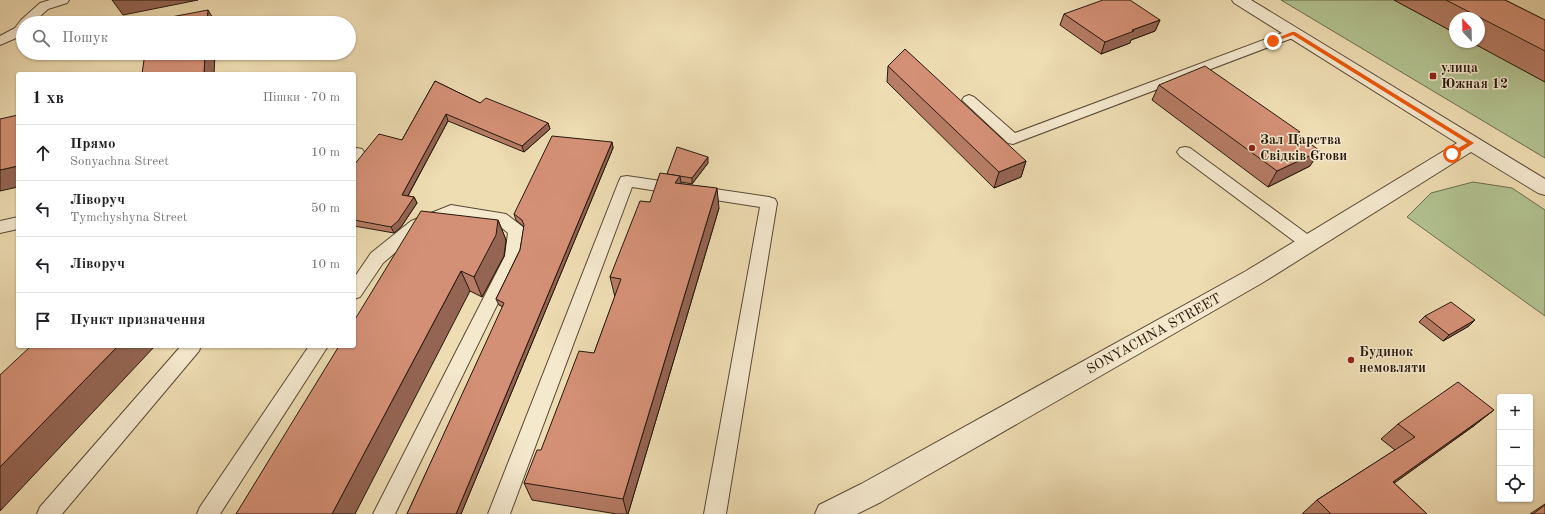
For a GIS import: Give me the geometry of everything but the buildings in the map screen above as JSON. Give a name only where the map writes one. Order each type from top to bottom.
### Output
[{"type":"street","points":[[1240,0],[1545,188]]},
{"type":"street","name":"SONYACHNA STREET","points":[[830,514],[878,489],[1235,288],[1471,143]]},
{"type":"lane","points":[[33,16],[44,6],[63,0]]},
{"type":"lane","points":[[0,41],[16,33]]},
{"type":"lane","points":[[968,100],[1014,139],[1293,33]]},
{"type":"lane","points":[[1185,152],[1308,243]]},
{"type":"lane","points":[[499,514],[628,181],[769,203],[715,514]]},
{"type":"lane","points":[[356,289],[377,258],[418,225],[451,211],[500,218],[517,231],[513,256],[384,514]]},
{"type":"lane","points":[[0,227],[16,223]]},
{"type":"lane","points":[[48,514],[190,348]]},
{"type":"lane","points":[[208,514],[318,348]]},
{"type":"green space","points":[[1281,0],[1394,0],[1449,30],[1449,48],[1482,48],[1545,82],[1545,158]]},
{"type":"green space","points":[[1473,182],[1512,188],[1545,210],[1545,316],[1407,217],[1431,193]]},
{"type":"place","name":"улица Южная 12","points":[[1433,76]]},
{"type":"place","name":"Зал Царства Свідків Єгови","points":[[1252,148]]},
{"type":"place","name":"Будинок немовляти","points":[[1351,360]]},
{"type":"route","points":[[1273,41],[1293,33],[1471,143],[1452,154]]}]
